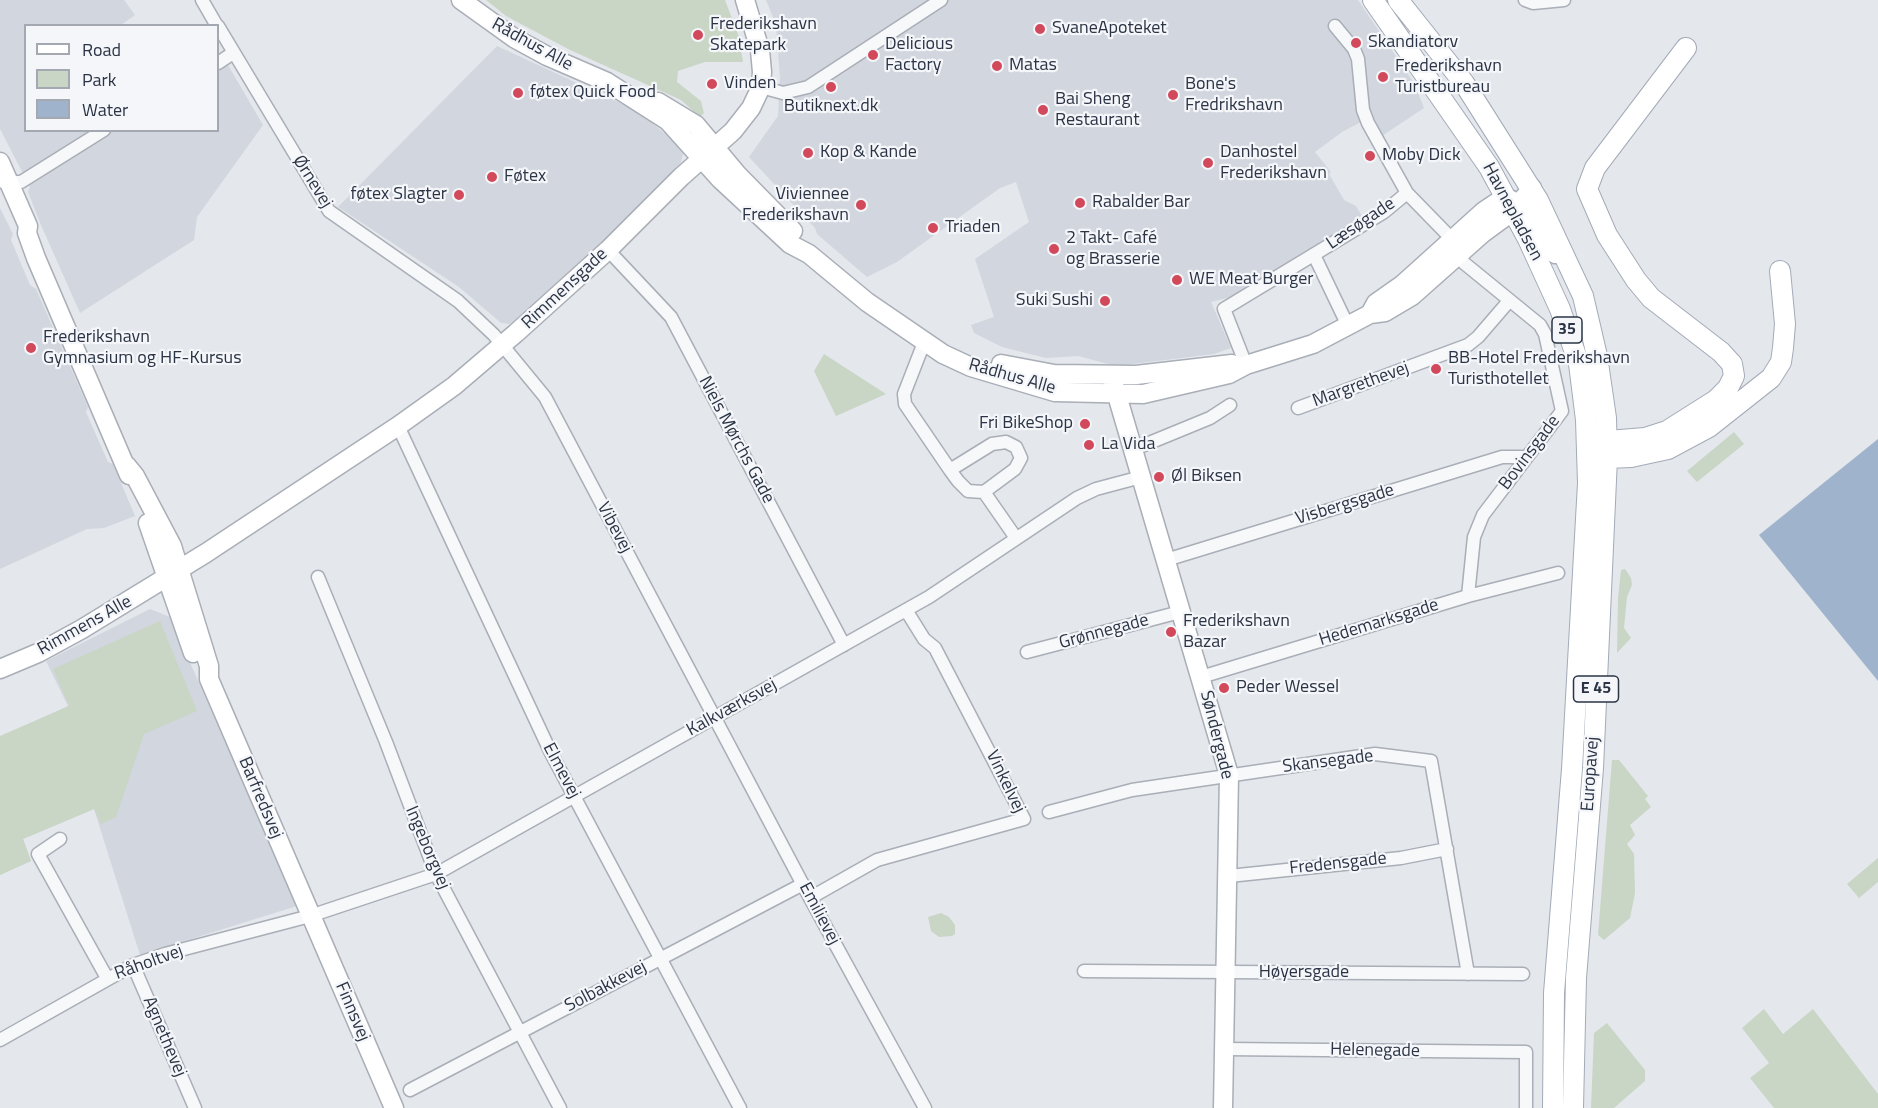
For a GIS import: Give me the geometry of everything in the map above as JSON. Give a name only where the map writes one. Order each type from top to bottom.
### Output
[{"type":"main road","name":"Havnepladsen","points":[[1373,0],[1489,167],[1518,200],[1573,271],[1583,296],[1597,356],[1607,449]]},
{"type":"main road","name":"Havnepladsen","points":[[1398,0],[1464,83],[1518,200],[1579,364],[1588,450]]},
{"type":"main road","points":[[1607,449],[1667,431],[1716,400],[1728,388],[1734,376],[1732,364],[1721,352],[1650,298],[1635,280],[1614,248],[1591,202],[1588,183],[1601,160],[1686,48]]},
{"type":"main road","points":[[1588,450],[1596,442],[1607,449],[1668,449],[1709,427],[1778,369],[1782,362],[1785,324],[1780,271]]},
{"type":"main road","name":"Europavej","points":[[1572,1108],[1576,978],[1593,768],[1607,449]]},
{"type":"main road","name":"Europavej","points":[[1553,1108],[1554,993],[1572,769],[1588,450]]},
{"type":"street","name":"Ørnevej","points":[[202,0],[216,24]]},
{"type":"street","name":"Rådhus Alle","points":[[461,0],[514,38],[547,56],[606,82],[668,121],[709,153],[744,202],[790,244],[809,254],[867,303],[943,354],[971,367],[1055,392],[1143,394],[1229,374],[1246,365],[1313,344],[1370,314],[1385,312],[1412,296],[1484,211],[1518,200]]},
{"type":"street","points":[[745,0],[760,50],[761,87],[783,93],[808,87],[941,0]]},
{"type":"street","points":[[1525,0],[1533,3],[1564,0]]},
{"type":"street","name":"Bovinsgade","points":[[1335,26],[1354,49],[1358,59],[1363,110],[1407,193],[1454,247],[1464,263],[1540,325],[1545,334],[1562,411],[1483,515],[1474,537],[1468,596]]},
{"type":"street","name":"Ørnevej","points":[[219,29],[329,211],[458,301],[502,345]]},
{"type":"street","points":[[219,62],[233,52]]},
{"type":"street","name":"Rimmensgade","points":[[173,574],[398,426],[454,386],[608,250],[736,129],[761,87]]},
{"type":"street","points":[[3,183],[21,182],[101,132]]},
{"type":"street","name":"Barfredsvej","points":[[0,162],[3,183],[28,226],[27,233],[126,465],[135,476],[172,546],[173,574],[209,666],[209,679],[310,916]]},
{"type":"street","name":"Læsøgade","points":[[1246,365],[1224,309],[1384,212],[1407,193]]},
{"type":"street","name":"Niels Mørchs Gade","points":[[608,250],[671,317],[844,645]]},
{"type":"street","name":"Læsøgade","points":[[1314,255],[1348,326]]},
{"type":"street","name":"Margrethevej","points":[[1298,408],[1468,345],[1478,337],[1509,301]]},
{"type":"street","name":"Rådhus Alle","points":[[925,340],[1018,369],[1053,374],[1136,375],[1224,364],[1246,365]]},
{"type":"street","points":[[925,340],[904,394],[905,404],[950,470],[968,491],[984,492],[1015,469],[1021,458],[1016,447],[1006,442],[992,444],[950,470]]},
{"type":"street","name":"Vibevej","points":[[502,345],[544,397],[715,718]]},
{"type":"street","name":"Søndergade","points":[[1111,375],[1180,612],[1202,677],[1229,776],[1224,1108]]},
{"type":"street","points":[[1132,450],[1210,418],[1230,405]]},
{"type":"street","name":"Elmevej","points":[[398,426],[466,575],[575,796],[740,1108]]},
{"type":"street","name":"Visbergsgade","points":[[1166,560],[1502,457],[1525,457]]},
{"type":"street","name":"Kalkværksvej","points":[[310,916],[436,874],[906,610],[1096,489],[1141,477]]},
{"type":"street","points":[[984,492],[1016,538]]},
{"type":"street","name":"Hedemarksgade","points":[[1202,677],[1468,596],[1558,573]]},
{"type":"street","name":"Rimmens Alle","points":[[0,669],[38,653],[173,574]]},
{"type":"street","name":"Ingeborgvej","points":[[318,577],[386,741],[436,874],[560,1108]]},
{"type":"street","name":"Vinkelvej","points":[[810,898],[877,860],[1024,819],[935,648],[924,639],[906,610]]},
{"type":"street","name":"Grønnegade","points":[[1027,652],[1180,612]]},
{"type":"street","name":"Emilievej","points":[[715,718],[802,884],[925,1108]]},
{"type":"street","name":"Skansegade","points":[[1049,812],[1132,790],[1375,754],[1431,760],[1468,974]]},
{"type":"street","points":[[60,839],[38,854],[107,978]]},
{"type":"street","name":"Fredensgade","points":[[1229,876],[1401,858],[1447,849]]},
{"type":"street","name":"Solbakkevej","points":[[410,1090],[802,884]]},
{"type":"street","name":"Råholtvej","points":[[0,1040],[133,965],[310,916]]},
{"type":"street","name":"Finnsvej","points":[[310,916],[394,1108]]},
{"type":"street","name":"Agnethevej","points":[[133,965],[195,1108]]},
{"type":"street","name":"Høyersgade","points":[[1084,971],[1523,974]]},
{"type":"street","name":"Helenegade","points":[[1225,1049],[1526,1052],[1526,1108]]},
{"type":"shaded area","points":[[0,0],[124,0],[135,15],[122,24],[24,24],[24,132],[219,132],[219,54],[221,53],[263,125],[197,217],[194,240],[80,313],[41,225],[28,192],[30,187],[0,129]]},
{"type":"shaded area","points":[[766,0],[1358,0],[1414,83],[1424,108],[1382,136],[1372,116],[1342,132],[1315,152],[1331,172],[1329,174],[1344,200],[1356,206],[1362,216],[1231,297],[1211,302],[1231,348],[1214,354],[1116,366],[1078,356],[1046,358],[1002,347],[974,333],[971,325],[994,317],[975,259],[1029,222],[1016,182],[1000,188],[897,262],[867,277],[817,234],[815,228],[749,157],[778,116],[780,78],[776,25]]},
{"type":"shaded area","points":[[497,46],[629,107],[677,144],[683,154],[681,162],[660,190],[510,324],[501,323],[459,287],[338,207]]},
{"type":"shaded area","name":"Frederikshavn Gymnasium og HF-Kursus","points":[[0,208],[13,234],[11,240],[30,285],[36,289],[88,407],[86,412],[108,462],[113,464],[135,516],[104,528],[87,529],[0,569]]},
{"type":"shaded area","points":[[150,609],[170,617],[297,906],[140,955],[94,809],[23,839],[31,861],[0,875],[0,737],[68,706],[46,661]]},
{"type":"green space","points":[[486,0],[725,0],[739,37],[743,62],[705,62],[678,71],[677,82],[701,101],[704,113],[700,117],[681,100],[570,50],[506,16]]},
{"type":"green space","points":[[824,354],[886,394],[836,416],[814,371]]},
{"type":"green space","points":[[1734,432],[1744,444],[1697,482],[1687,471]]},
{"type":"green space","points":[[1625,569],[1631,578],[1632,585],[1627,597],[1624,628],[1631,638],[1617,653],[1618,598],[1621,570]]},
{"type":"green space","points":[[160,621],[197,711],[144,734],[116,817],[101,824],[94,809],[23,839],[31,861],[0,875],[0,736],[69,706],[53,669]]},
{"type":"green space","points":[[1612,760],[1619,760],[1648,796],[1645,799],[1651,807],[1630,825],[1635,835],[1627,844],[1634,854],[1635,893],[1630,918],[1604,940],[1598,935]]},
{"type":"green space","points":[[1878,858],[1878,882],[1859,898],[1847,884]]},
{"type":"green space","points":[[941,913],[949,917],[955,925],[955,934],[952,936],[939,937],[931,931],[928,917]]},
{"type":"green space","points":[[1764,1009],[1783,1034],[1813,1009],[1878,1094],[1878,1108],[1774,1108],[1750,1078],[1769,1063],[1742,1028]]},
{"type":"green space","points":[[1607,1023],[1645,1070],[1645,1081],[1614,1108],[1591,1108],[1594,1033]]},
{"type":"water","points":[[1878,439],[1878,681],[1759,535]]},
{"type":"place","name":"SvaneApoteket","points":[[1040,29]]},
{"type":"place","name":"Frederikshavn Skatepark","points":[[698,35]]},
{"type":"place","name":"Skandiatorv","points":[[1356,43]]},
{"type":"place","name":"Delicious Factory","points":[[873,55]]},
{"type":"place","name":"Matas","points":[[997,66]]},
{"type":"place","name":"Frederikshavn Turistbureau","points":[[1383,77]]},
{"type":"place","name":"Vinden","points":[[712,84]]},
{"type":"place","name":"Butiknext.dk","points":[[831,87]]},
{"type":"place","name":"føtex Quick Food","points":[[518,93]]},
{"type":"place","name":"Bone's Fredrikshavn","points":[[1173,95]]},
{"type":"place","name":"Bai Sheng Restaurant","points":[[1043,110]]},
{"type":"place","name":"Kop & Kande","points":[[808,153]]},
{"type":"place","name":"Moby Dick","points":[[1370,156]]},
{"type":"place","name":"Danhostel Frederikshavn","points":[[1208,163]]},
{"type":"place","name":"Føtex","points":[[492,177]]},
{"type":"place","name":"føtex Slagter","points":[[459,195]]},
{"type":"place","name":"Rabalder Bar","points":[[1080,203]]},
{"type":"place","name":"Viviennee Frederikshavn","points":[[861,205]]},
{"type":"place","name":"Triaden","points":[[933,228]]},
{"type":"place","name":"2 Takt- Café og Brasserie","points":[[1054,249]]},
{"type":"place","name":"WE Meat Burger","points":[[1177,280]]},
{"type":"place","name":"Suki Sushi","points":[[1105,301]]},
{"type":"place","name":"Frederikshavn Gymnasium og HF-Kursus","points":[[31,348]]},
{"type":"place","name":"BB-Hotel Frederikshavn Turisthotellet","points":[[1436,369]]},
{"type":"place","name":"Fri BikeShop","points":[[1085,424]]},
{"type":"place","name":"La Vida","points":[[1089,445]]},
{"type":"place","name":"Øl Biksen","points":[[1159,477]]},
{"type":"place","name":"Frederikshavn Bazar","points":[[1171,632]]},
{"type":"place","name":"Peder Wessel","points":[[1224,688]]}]
